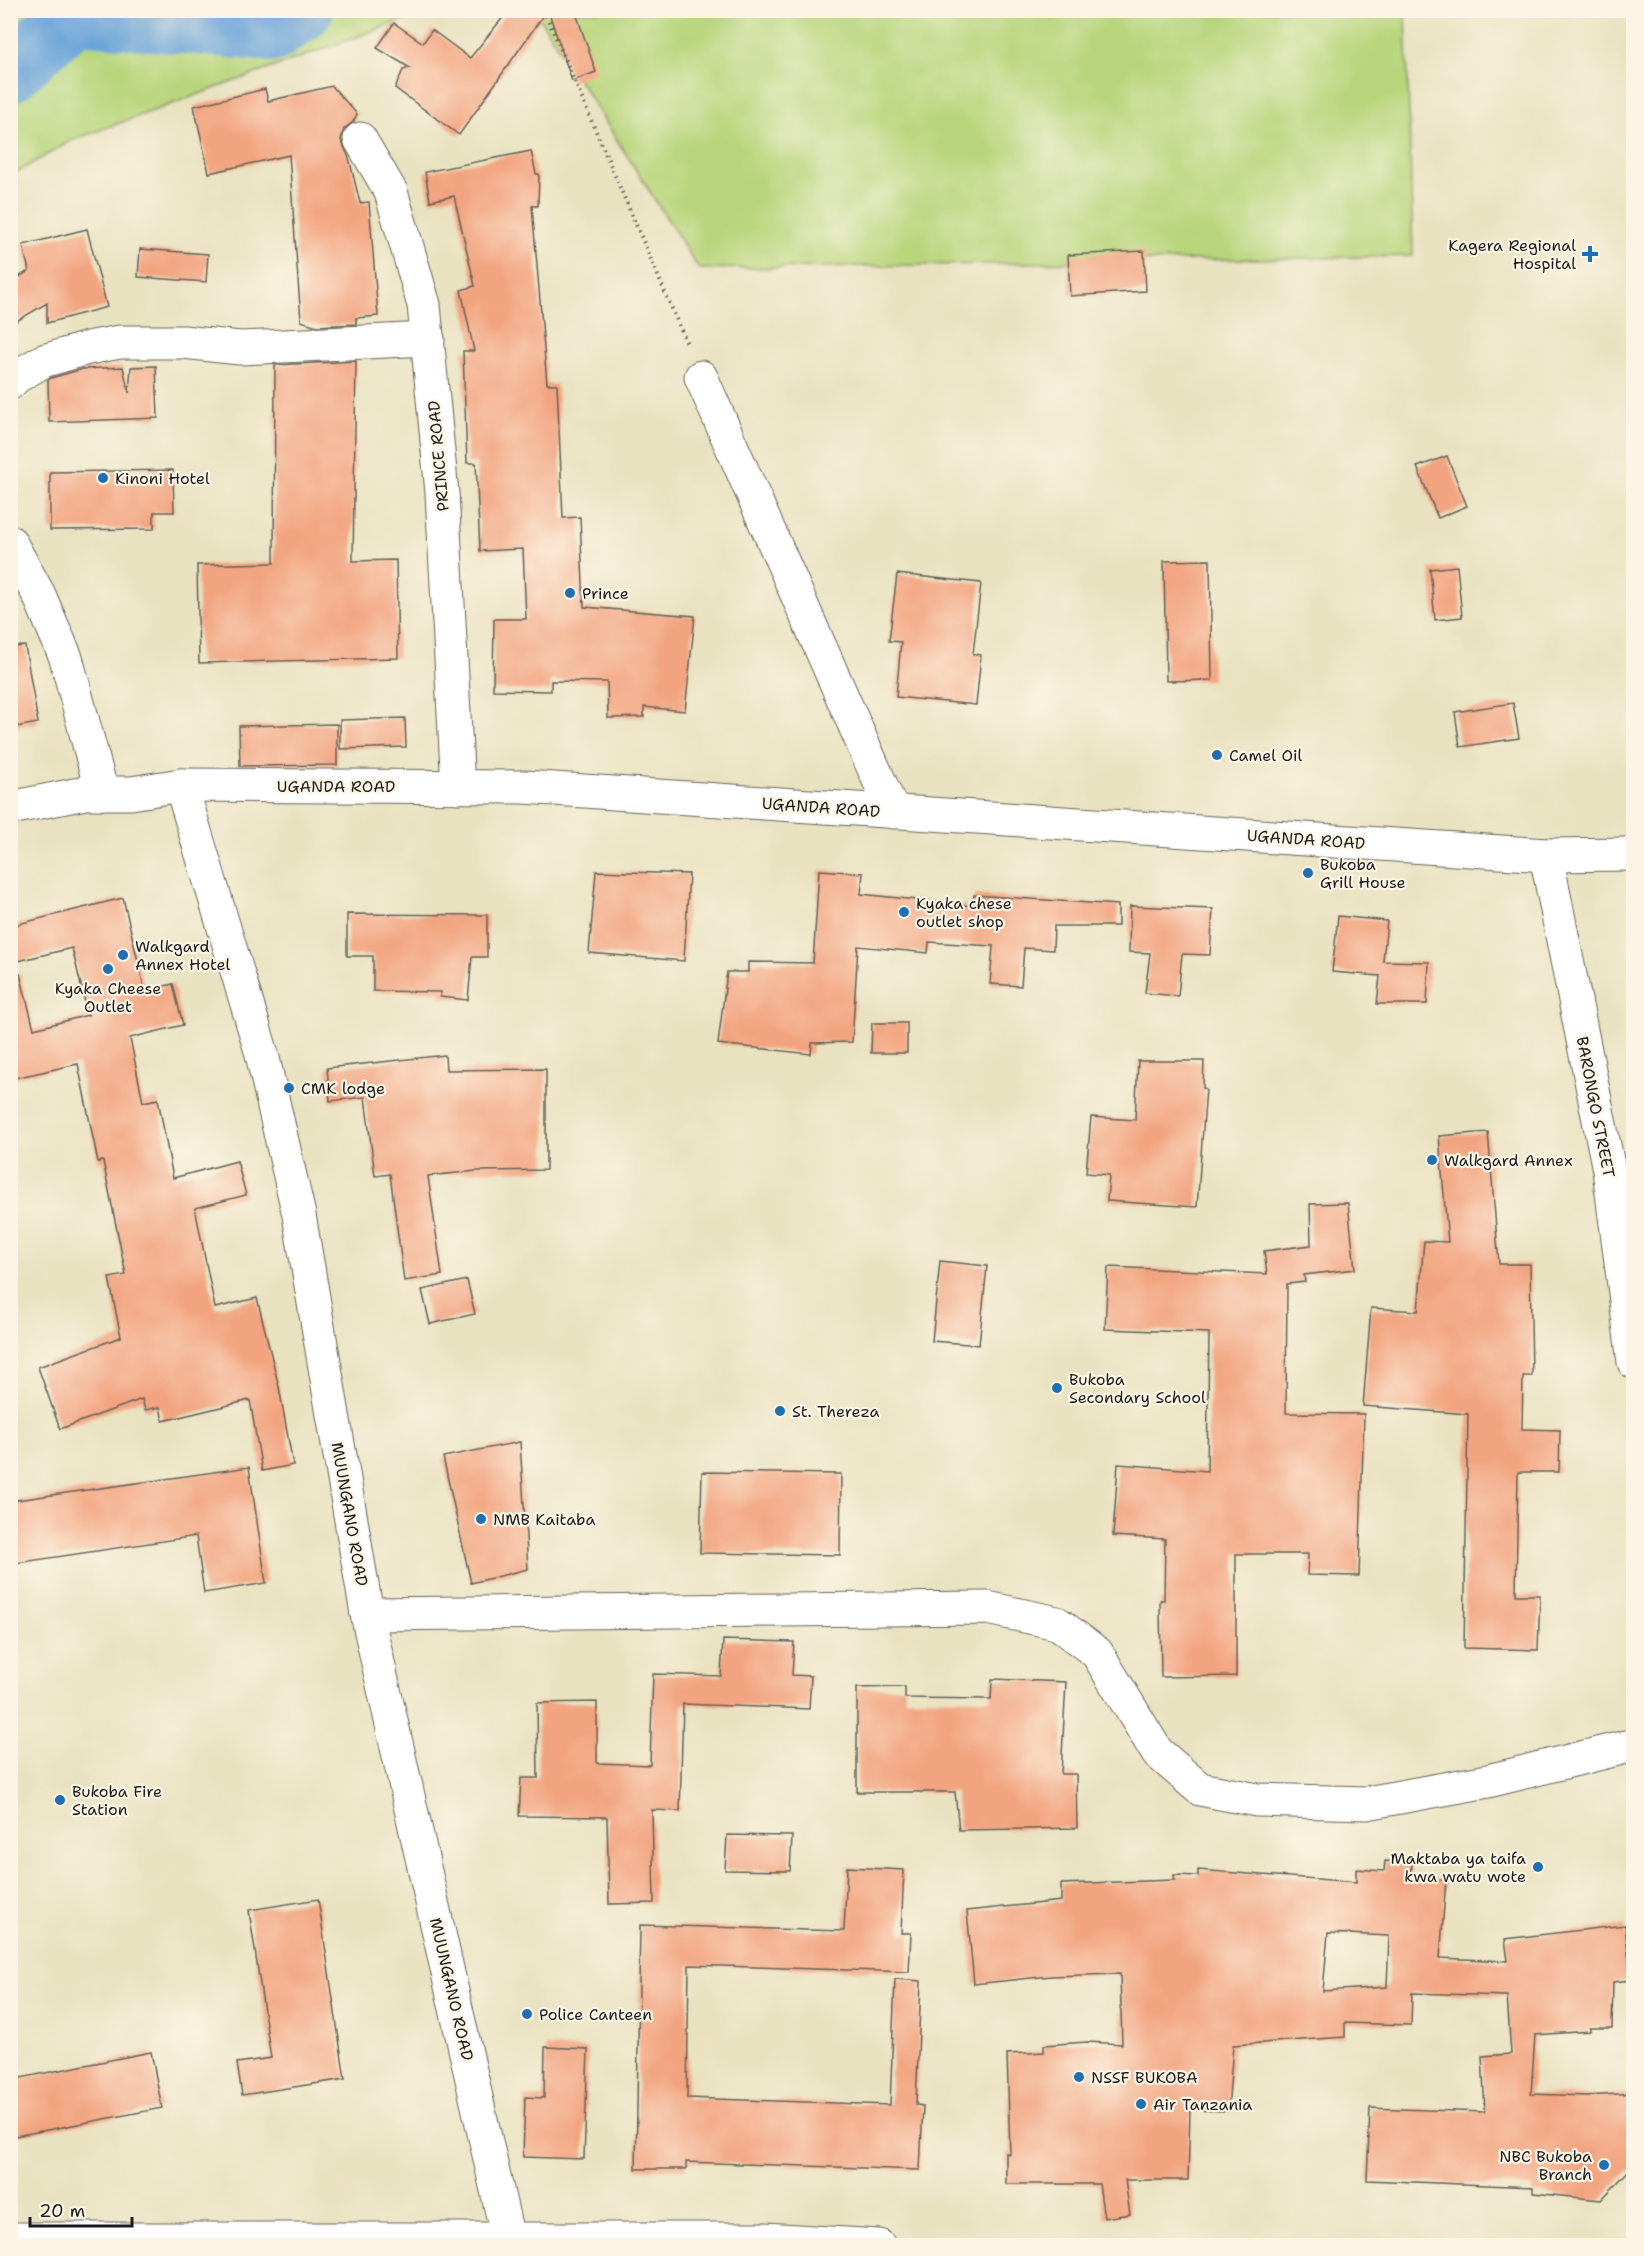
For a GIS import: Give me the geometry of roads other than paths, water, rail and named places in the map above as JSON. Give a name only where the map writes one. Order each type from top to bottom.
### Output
[{"type":"street","name":"PRINCE ROAD","points":[[360,139],[391,192],[424,305],[442,493],[458,787]]},
{"type":"street","points":[[10,383],[43,361],[88,348],[120,342],[183,342],[240,348],[428,339]]},
{"type":"street","points":[[701,377],[893,812]]},
{"type":"street","points":[[10,542],[39,595],[66,658],[102,793]]},
{"type":"street","name":"UGANDA ROAD","points":[[10,808],[85,793],[131,793],[181,785],[524,787],[1546,855],[1634,854]]},
{"type":"street","name":"MUUNGANO ROAD","points":[[181,785],[262,1054],[299,1215],[367,1614],[508,2242]]},
{"type":"street","name":"BARONGO STREET","points":[[1546,855],[1609,1170],[1634,1362]]},
{"type":"street","points":[[367,1614],[987,1608],[1057,1623],[1096,1653],[1157,1752],[1200,1789],[1257,1800],[1367,1803],[1488,1781],[1634,1745]]},
{"type":"street","points":[[10,2239],[508,2242],[764,2239],[879,2246]]},
{"type":"waterway","points":[[10,71],[74,13],[272,31],[302,10]]},
{"type":"place","name":"Kagera Regional Hospital","points":[[1590,254]]},
{"type":"place","name":"Kinoni Hotel","points":[[103,478]]},
{"type":"place","name":"Prince","points":[[570,593]]},
{"type":"place","name":"Camel Oil","points":[[1217,755]]},
{"type":"place","name":"Bukoba Grill House","points":[[1308,873]]},
{"type":"place","name":"Kyaka chese outlet shop","points":[[904,912]]},
{"type":"place","name":"Walkgard Annex Hotel","points":[[123,955]]},
{"type":"place","name":"Kyaka Cheese Outlet","points":[[108,969]]},
{"type":"place","name":"CMK lodge","points":[[289,1088]]},
{"type":"place","name":"Walkgard Annex","points":[[1432,1160]]},
{"type":"place","name":"Bukoba Secondary School","points":[[1057,1388]]},
{"type":"place","name":"St. Thereza","points":[[780,1411]]},
{"type":"place","name":"NMB Kaitaba","points":[[481,1519]]},
{"type":"place","name":"Bukoba Fire Station","points":[[60,1800]]},
{"type":"place","name":"Maktaba ya taifa kwa watu wote","points":[[1538,1867]]},
{"type":"place","name":"Police Canteen","points":[[527,2014]]},
{"type":"place","name":"NSSF BUKOBA","points":[[1079,2077]]},
{"type":"place","name":"Air Tanzania","points":[[1141,2104]]},
{"type":"place","name":"NBC Bukoba Branch","points":[[1604,2165]]}]
